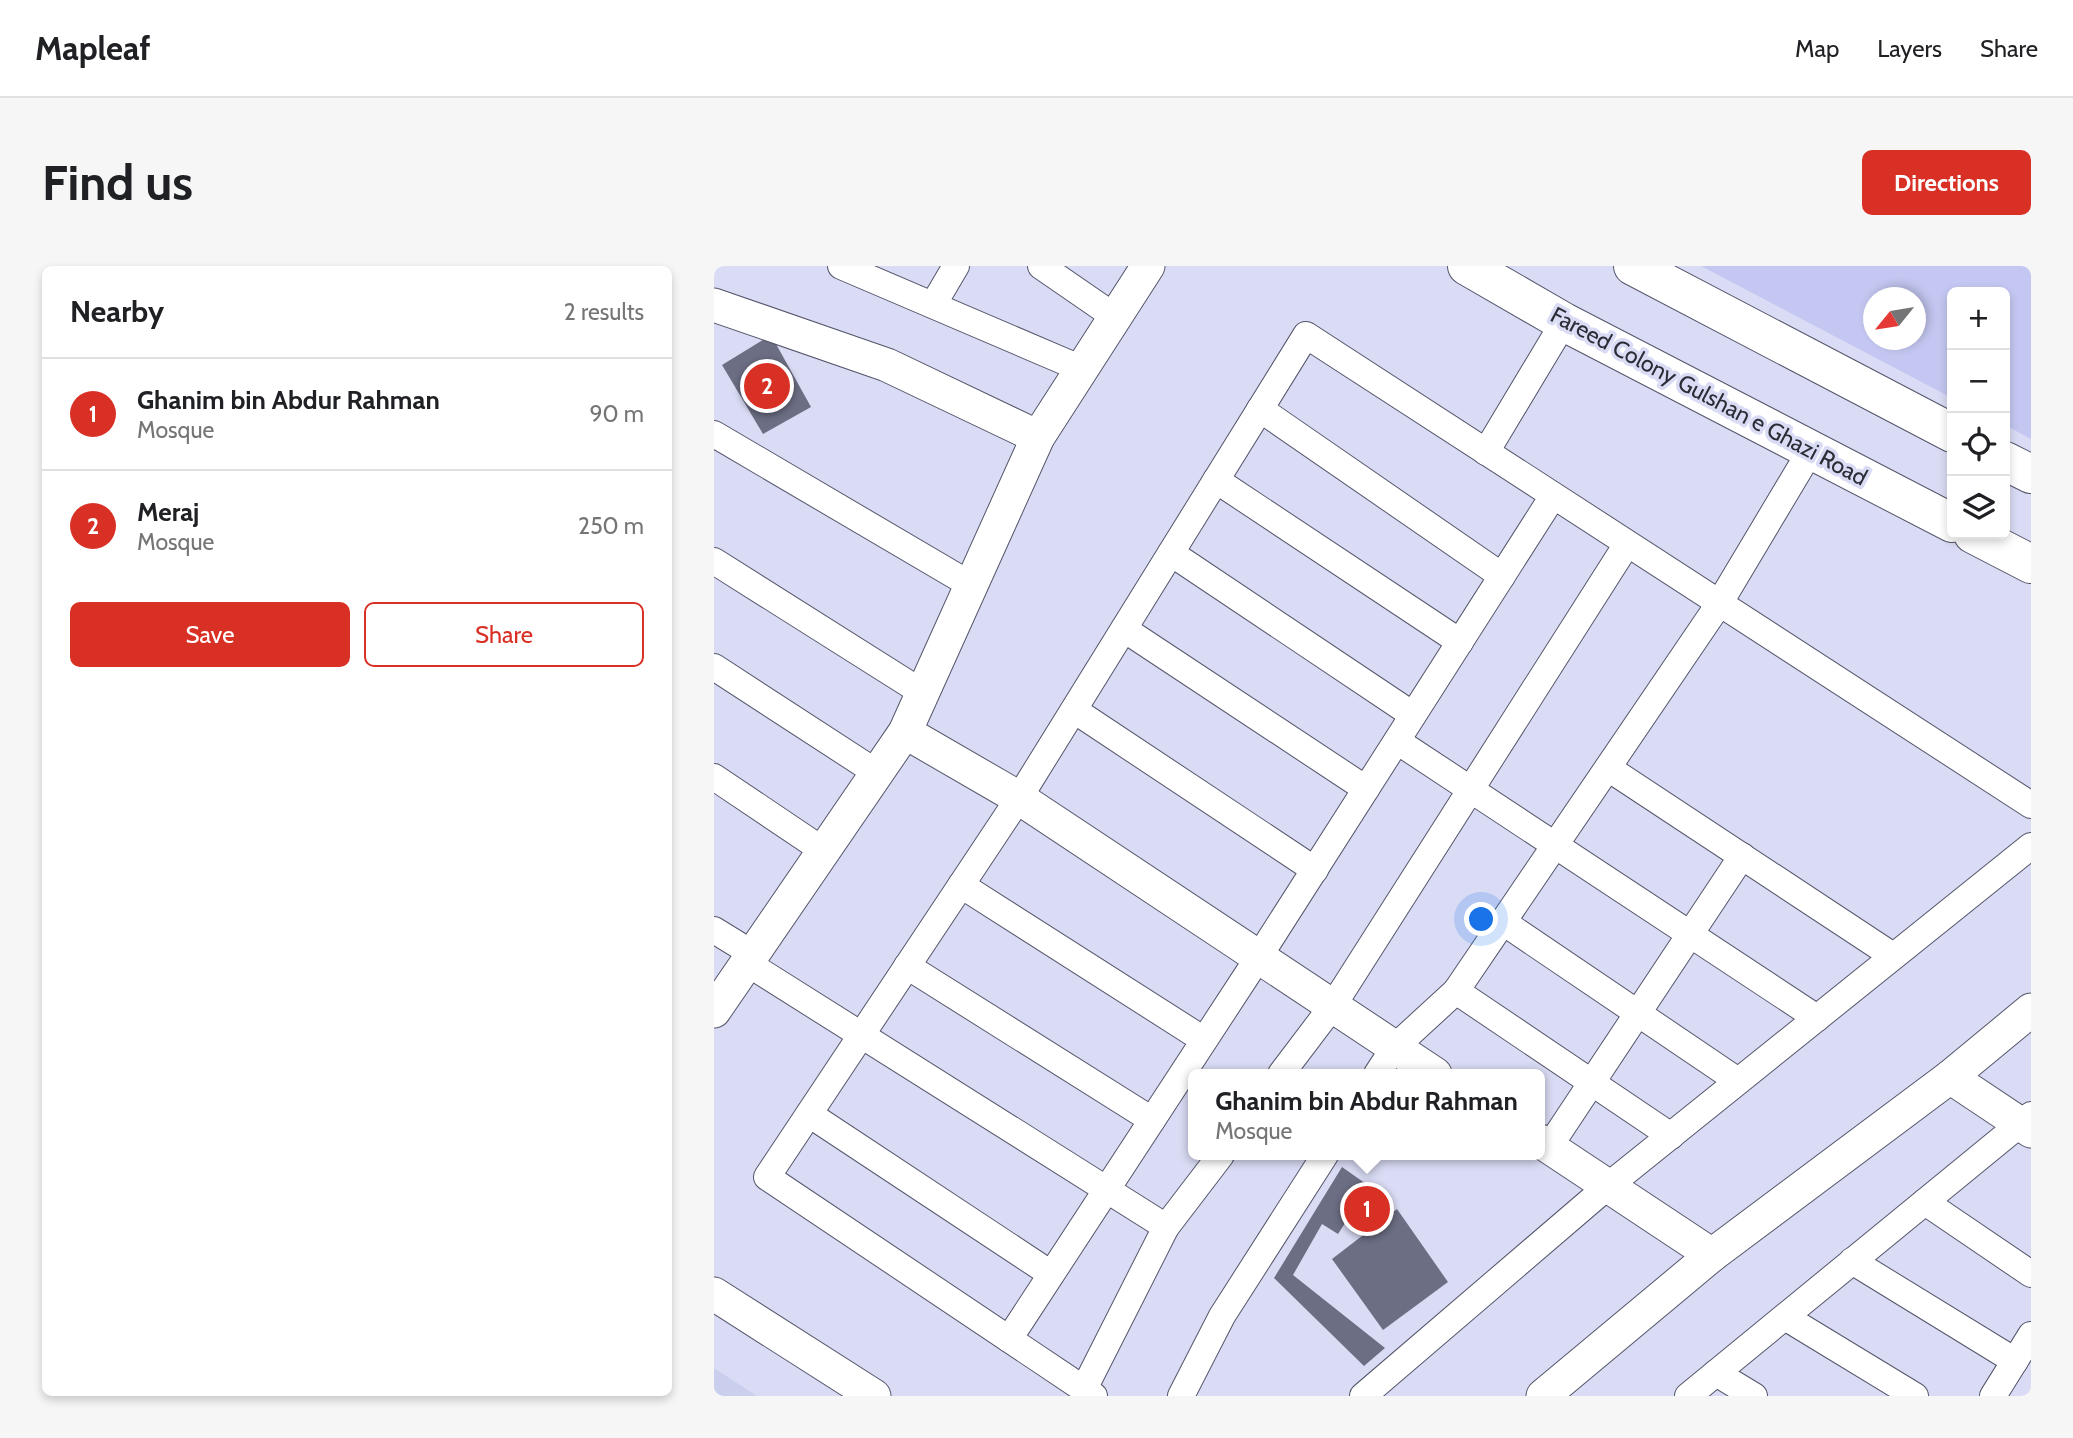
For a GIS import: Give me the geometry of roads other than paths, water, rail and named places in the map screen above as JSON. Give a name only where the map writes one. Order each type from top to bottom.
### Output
[{"type":"main road","name":"Fareed Colony Gulshan e Ghazi Road","points":[[1467,266],[1564,322],[1947,520]]},
{"type":"main road","points":[[1633,266],[1947,430]]},
{"type":"main road","points":[[2010,464],[2031,474]]},
{"type":"main road","points":[[1983,539],[2031,564]]},
{"type":"street","points":[[841,266],[871,272],[933,305],[1082,369]]},
{"type":"street","points":[[933,305],[956,266]]},
{"type":"street","points":[[1041,266],[1115,317]]},
{"type":"street","points":[[714,1011],[905,732],[1038,437],[1148,266]]},
{"type":"street","points":[[714,305],[887,365],[1038,437]]},
{"type":"street","points":[[1486,452],[1564,322]]},
{"type":"street","points":[[1217,1160],[1166,1227],[1089,1393],[768,1177],[1019,798],[1306,335],[2031,805]]},
{"type":"street","points":[[1260,409],[1502,576]]},
{"type":"street","points":[[714,434],[971,585]]},
{"type":"street","points":[[1385,1061],[1455,991],[1719,604],[1811,450]]},
{"type":"street","points":[[1216,480],[1460,642]]},
{"type":"street","points":[[1009,1339],[1315,870],[1553,496]]},
{"type":"street","points":[[1286,1069],[1334,1004],[1627,544]]},
{"type":"street","points":[[1171,553],[1413,715]]},
{"type":"street","points":[[714,561],[923,693]]},
{"type":"street","points":[[1124,629],[1366,789]]},
{"type":"street","points":[[714,667],[877,773]]},
{"type":"street","points":[[1074,710],[1315,870]]},
{"type":"street","points":[[905,732],[1019,798],[1334,1004],[1385,1061],[1416,1069]]},
{"type":"street","points":[[1397,741],[1817,1018]]},
{"type":"street","points":[[1608,768],[1894,956]]},
{"type":"street","points":[[714,777],[824,851]]},
{"type":"street","points":[[1363,1396],[1608,1186],[2031,846]]},
{"type":"street","points":[[1712,1255],[1545,1144],[1591,1083],[1742,856]]},
{"type":"street","points":[[961,885],[1204,1040]]},
{"type":"street","points":[[1503,922],[1738,1081]]},
{"type":"street","points":[[714,930],[861,1035],[1166,1227]]},
{"type":"street","points":[[907,966],[1152,1120]]},
{"type":"street","points":[[1455,991],[1671,1136]]},
{"type":"street","points":[[1543,1396],[1712,1255],[1950,1077],[2031,1010]]},
{"type":"street","points":[[1688,1396],[1925,1202],[2027,1123],[1950,1077]]},
{"type":"street","points":[[809,1114],[1051,1274]]},
{"type":"street","points":[[1181,1396],[1222,1316],[1322,1160]]},
{"type":"street","points":[[1925,1202],[2031,1274]]},
{"type":"street","points":[[1852,1261],[2015,1361]]},
{"type":"street","points":[[714,1294],[874,1396]]},
{"type":"street","points":[[1785,1317],[1915,1396]]},
{"type":"street","points":[[1993,1396],[2031,1335]]},
{"type":"street","points":[[1716,1373],[1754,1396]]},
{"type":"place","name":"Meraj","points":[[767,386]]},
{"type":"place","name":"Ghanim bin Abdur Rahman","points":[[1367,1209]]}]
